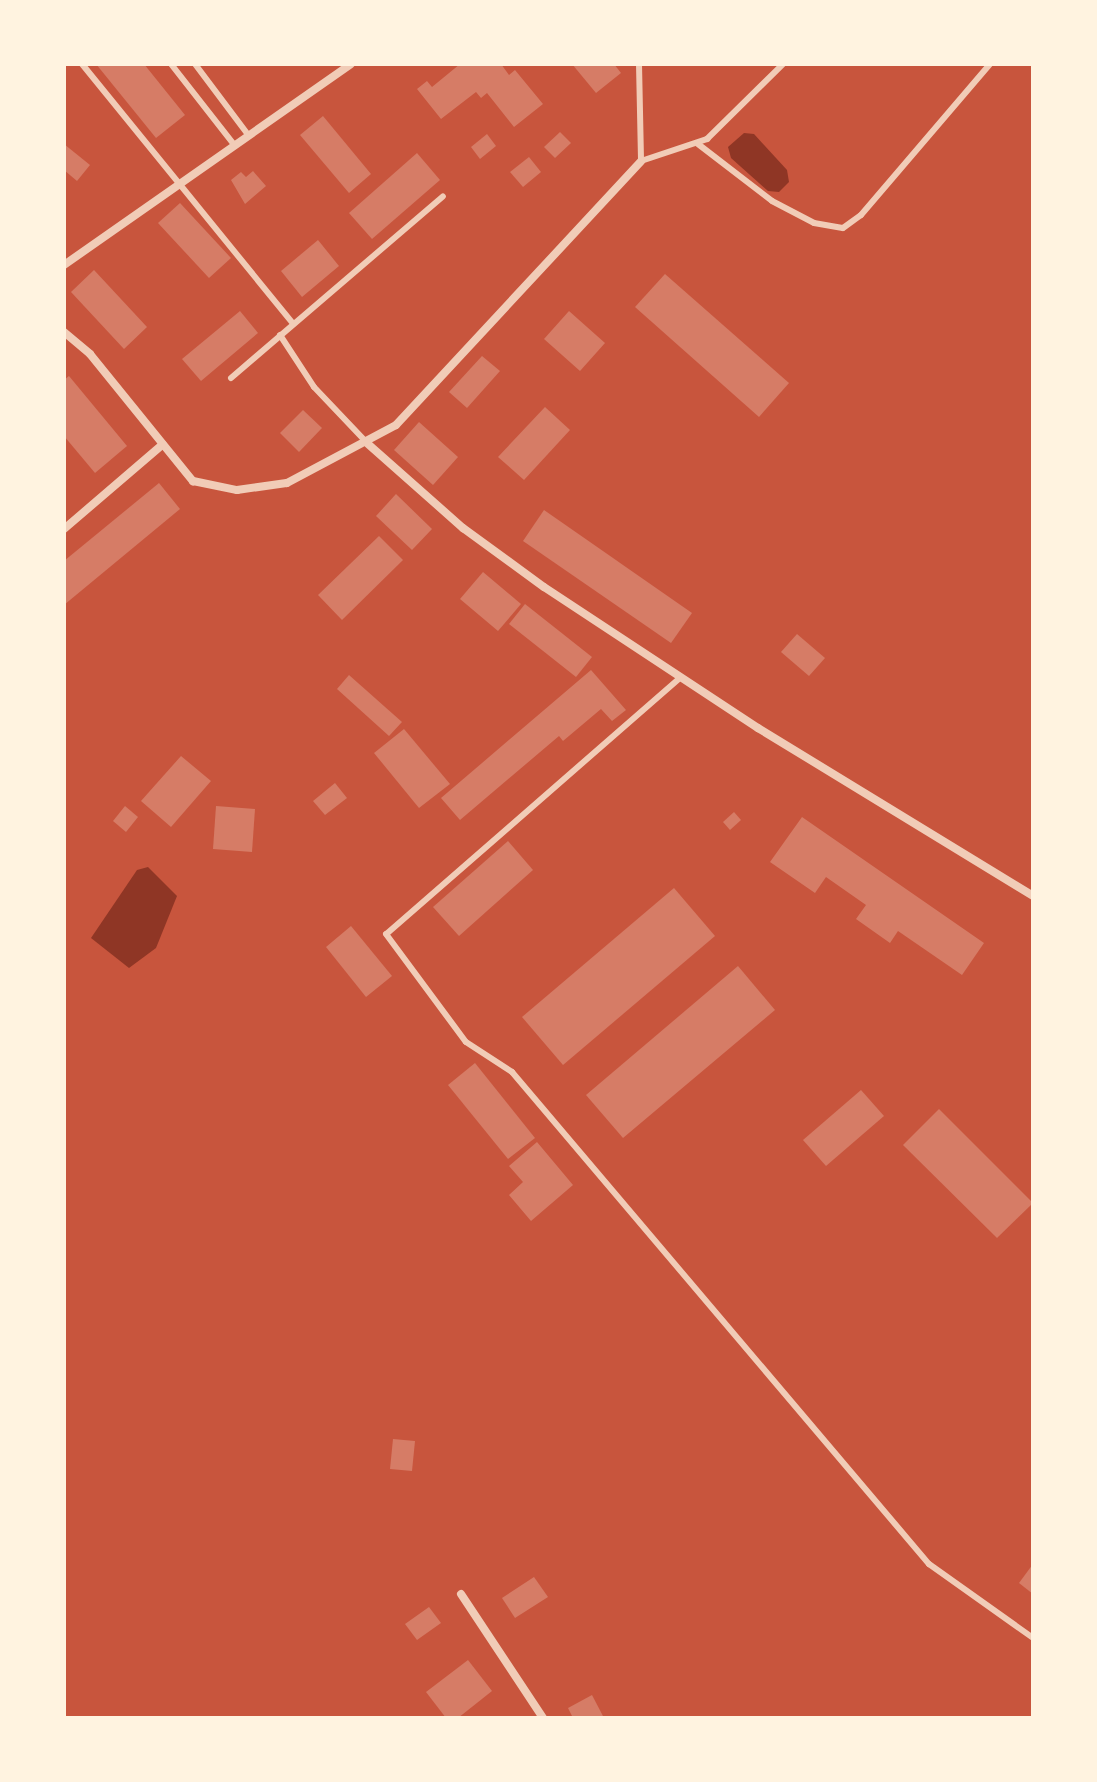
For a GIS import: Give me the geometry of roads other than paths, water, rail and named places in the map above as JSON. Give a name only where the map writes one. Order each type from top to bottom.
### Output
[{"type":"street","points":[[64,265],[351,64]]},
{"type":"street","points":[[64,332],[90,354],[193,481],[237,490],[287,483],[368,444],[402,419],[641,161]]},
{"type":"street","points":[[64,529],[163,444]]},
{"type":"street","points":[[368,444],[498,555],[681,677],[1033,896]]},
{"type":"street","points":[[461,1594],[543,1718]]},
{"type":"lane","points":[[82,64],[293,324]]},
{"type":"lane","points":[[171,64],[235,146]]},
{"type":"lane","points":[[195,64],[249,136]]},
{"type":"lane","points":[[639,64],[641,161],[668,148],[698,144],[783,64]]},
{"type":"lane","points":[[698,144],[772,201],[814,223],[843,228],[861,215],[990,64]]},
{"type":"lane","points":[[231,378],[443,196]]},
{"type":"lane","points":[[280,335],[314,387],[368,444]]},
{"type":"lane","points":[[681,677],[386,934],[466,1042],[512,1072],[929,1564],[1033,1638]]}]
